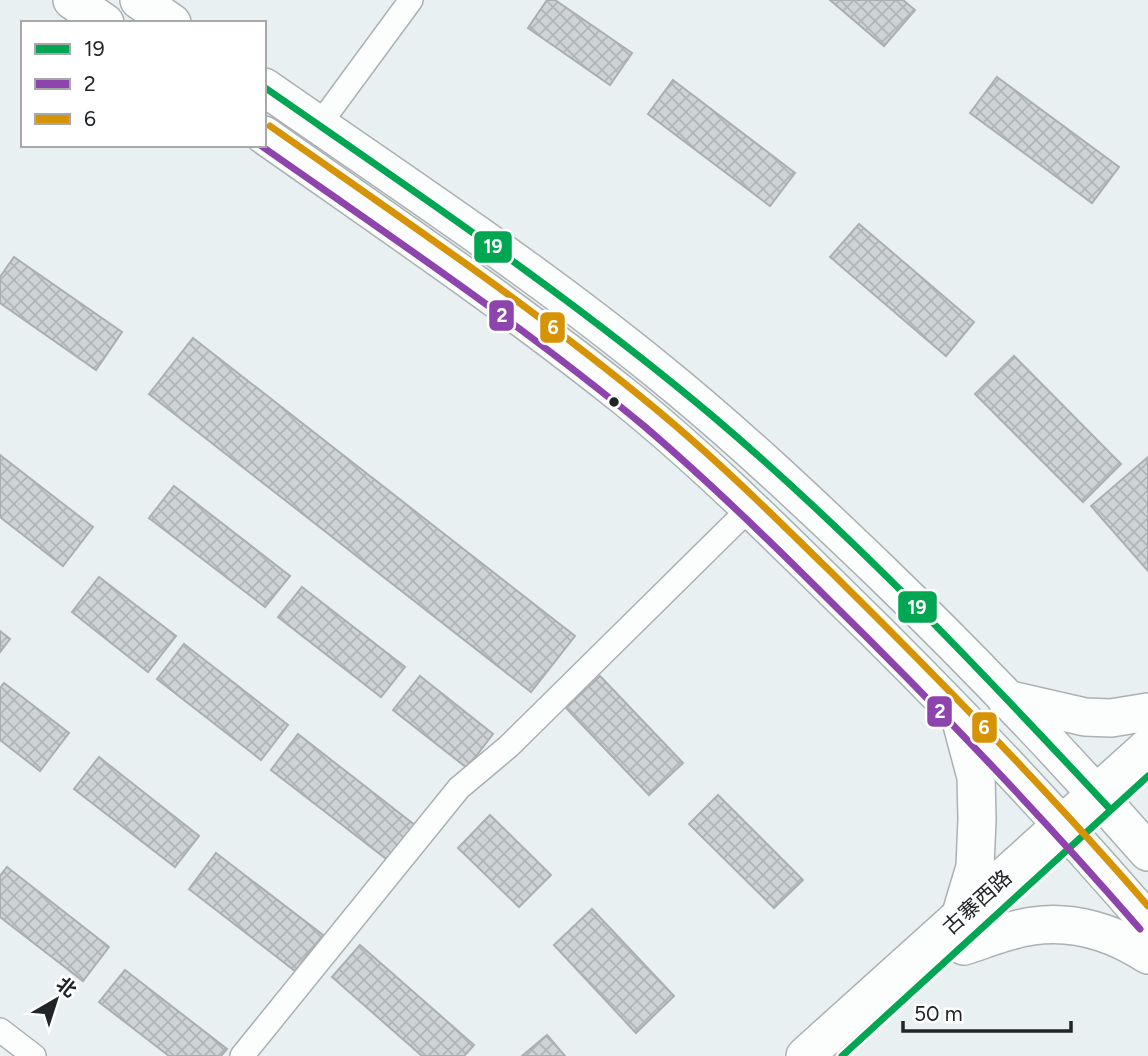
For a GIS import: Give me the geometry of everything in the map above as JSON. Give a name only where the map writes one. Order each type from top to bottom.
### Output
[{"type":"main road","points":[[72,0],[102,21]]},
{"type":"main road","points":[[139,0],[169,21]]},
{"type":"main road","points":[[266,88],[521,266],[656,369],[782,476],[942,631],[1148,852]]},
{"type":"main road","points":[[266,136],[525,320],[628,400],[751,508],[960,716],[1070,832],[1148,922]]},
{"type":"main road","points":[[1006,699],[1085,717],[1111,718],[1148,712]]},
{"type":"main road","points":[[960,716],[976,778],[977,824],[975,867],[961,932],[1071,924],[1122,939],[1148,955]]},
{"type":"main road","name":"古寨西路","points":[[842,1056],[961,932],[1103,802],[1148,747]]},
{"type":"main road","name":"古寨西路","points":[[1103,802],[1148,776]]},
{"type":"main road","name":"古寨西路","points":[[805,1056],[961,932]]},
{"type":"street","points":[[319,125],[411,0]]},
{"type":"street","points":[[242,1056],[459,788],[509,746],[751,508]]},
{"type":"street","points":[[0,1030],[34,1056]]},
{"type":"building","points":[[547,0],[555,0],[632,53],[610,85],[528,28]]},
{"type":"building","points":[[830,0],[903,0],[915,10],[884,46]]},
{"type":"building","points":[[997,77],[1119,167],[1092,203],[970,113]]},
{"type":"building","points":[[673,80],[795,173],[770,206],[648,114]]},
{"type":"building","points":[[859,224],[974,322],[946,356],[830,257]]},
{"type":"building","points":[[14,257],[122,332],[96,370],[0,303],[0,277]]},
{"type":"building","points":[[193,338],[575,636],[531,692],[149,394]]},
{"type":"building","points":[[1014,356],[1121,464],[1083,502],[975,394]]},
{"type":"building","points":[[0,455],[93,527],[63,566],[0,517]]},
{"type":"building","points":[[1148,457],[1148,571],[1091,506]]},
{"type":"building","points":[[174,486],[290,576],[265,607],[149,518]]},
{"type":"building","points":[[99,577],[176,636],[148,672],[72,612]]},
{"type":"building","points":[[302,587],[405,667],[381,697],[278,617]]},
{"type":"building","points":[[0,631],[10,639],[0,652]]},
{"type":"building","points":[[184,644],[288,725],[261,760],[157,679]]},
{"type":"building","points":[[420,676],[493,734],[467,768],[393,710]]},
{"type":"building","points":[[600,676],[683,763],[649,795],[566,708]]},
{"type":"building","points":[[4,683],[69,733],[40,771],[0,740],[0,688]]},
{"type":"building","points":[[298,734],[416,826],[389,861],[271,770]]},
{"type":"building","points":[[99,757],[199,836],[175,867],[74,789]]},
{"type":"building","points":[[718,795],[803,880],[774,908],[689,824]]},
{"type":"building","points":[[490,815],[551,875],[519,907],[458,848]]},
{"type":"building","points":[[216,853],[323,935],[295,971],[189,889]]},
{"type":"building","points":[[7,867],[109,947],[83,981],[0,917],[0,876]]},
{"type":"building","points":[[592,909],[674,996],[636,1033],[554,945]]},
{"type":"building","points":[[360,945],[474,1045],[464,1056],[422,1056],[332,977]]},
{"type":"building","points":[[125,970],[227,1049],[221,1056],[169,1056],[99,1002]]},
{"type":"building","points":[[547,1035],[565,1056],[522,1056]]},
{"type":"transit line","name":"19","points":[[266,88],[551,289],[716,419],[869,560],[967,658],[1110,809]]},
{"type":"transit line","name":"6","points":[[270,126],[515,300],[610,372],[705,452],[797,539],[960,702],[1037,782],[1148,906]]},
{"type":"transit line","name":"2","points":[[263,147],[503,317],[598,389],[667,446],[759,531],[907,678],[1025,802],[1140,929]]},
{"type":"transit line","name":"19","points":[[842,1056],[1148,776]]}]
